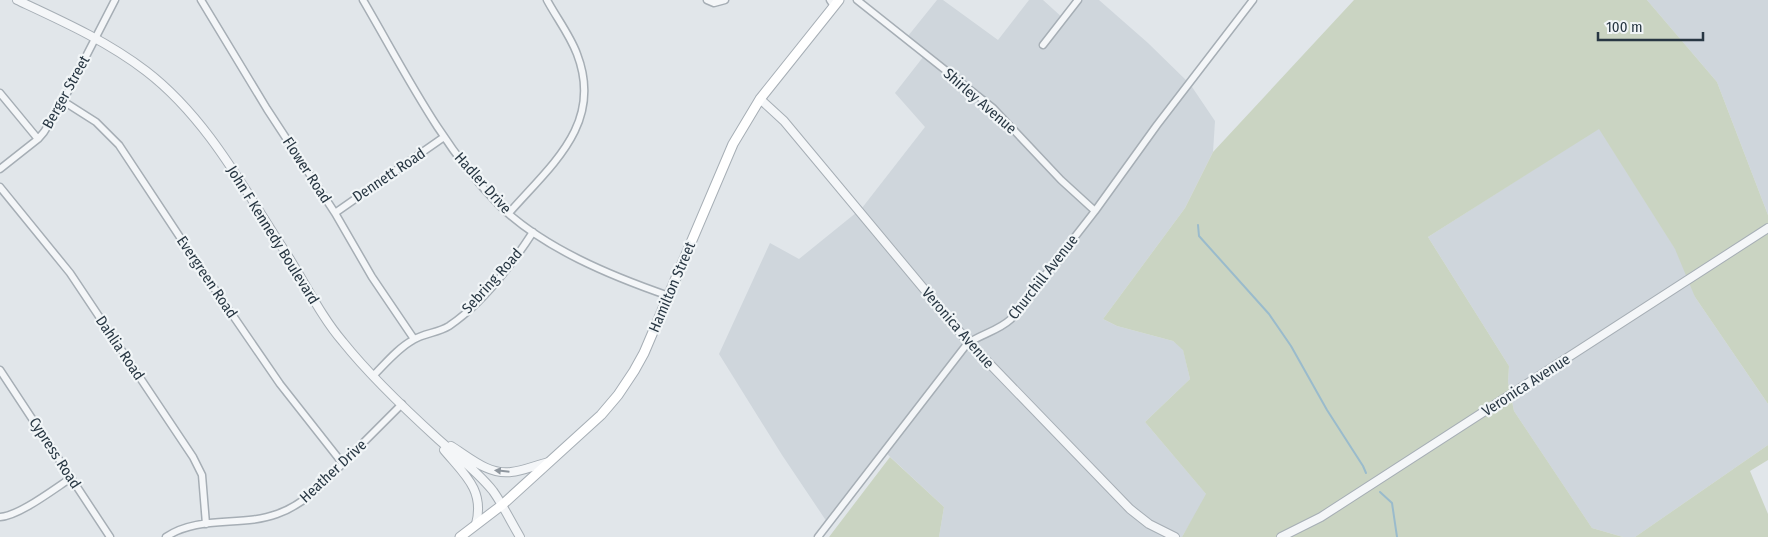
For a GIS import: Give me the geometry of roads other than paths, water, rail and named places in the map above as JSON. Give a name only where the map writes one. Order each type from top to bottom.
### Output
[{"type":"main road","name":"Hamilton Street","points":[[460,537],[502,505],[601,415],[618,395],[637,365],[669,296],[729,152],[760,99],[834,2]]},
{"type":"street","name":"John F Kennedy Boulevard","points":[[17,0],[96,38],[146,70],[201,125],[224,156],[342,342],[373,376],[482,479],[502,505],[520,537]]},
{"type":"street","name":"Berger Street","points":[[0,169],[38,139],[63,101],[115,0]]},
{"type":"street","name":"Flower Road","points":[[201,0],[267,109],[335,213],[372,277],[414,339]]},
{"type":"street","name":"Hadler Drive","points":[[363,0],[444,137],[480,183],[509,213],[533,232],[564,251],[592,265],[669,296]]},
{"type":"street","points":[[509,213],[567,147],[582,113],[583,78],[580,64],[576,52],[547,0]]},
{"type":"street","points":[[706,0],[714,3],[725,0]]},
{"type":"street","name":"Shirley Avenue","points":[[857,0],[993,108],[1061,180],[1096,211]]},
{"type":"street","points":[[1043,45],[1078,0]]},
{"type":"street","name":"Churchill Avenue","points":[[818,537],[970,343],[1004,326],[1011,319],[1096,211],[1163,118],[1253,0]]},
{"type":"street","points":[[0,93],[38,139]]},
{"type":"street","name":"Veronica Avenue","points":[[760,99],[784,121],[970,343],[1035,412],[1130,509],[1149,524],[1175,537]]},
{"type":"street","name":"Evergreen Road","points":[[63,101],[96,122],[119,145],[274,376],[343,464]]},
{"type":"street","name":"Dennett Road","points":[[335,213],[444,137]]},
{"type":"street","name":"Dahlia Road","points":[[0,187],[70,274],[192,457],[202,475],[206,524]]},
{"type":"street","name":"Veronica Avenue","points":[[1280,537],[1321,517],[1768,228]]},
{"type":"street","name":"Sebring Road","points":[[373,376],[414,339],[438,331],[457,320],[487,292],[506,270],[533,232]]},
{"type":"street","name":"Cypress Road","points":[[0,370],[110,537]]},
{"type":"street","name":"Heather Drive","points":[[166,537],[180,530],[206,524],[241,521],[275,515],[296,506],[343,464],[402,404]]},
{"type":"street","points":[[429,430],[482,466],[498,472],[512,472],[549,462]]},
{"type":"street","points":[[429,430],[475,489],[479,502],[476,524]]},
{"type":"street","points":[[0,517],[9,516],[19,511],[71,478]]},
{"type":"waterway","points":[[1198,225],[1199,236],[1269,314],[1291,346],[1327,410],[1366,473]]},
{"type":"waterway","points":[[1380,492],[1392,503],[1397,537]]}]
